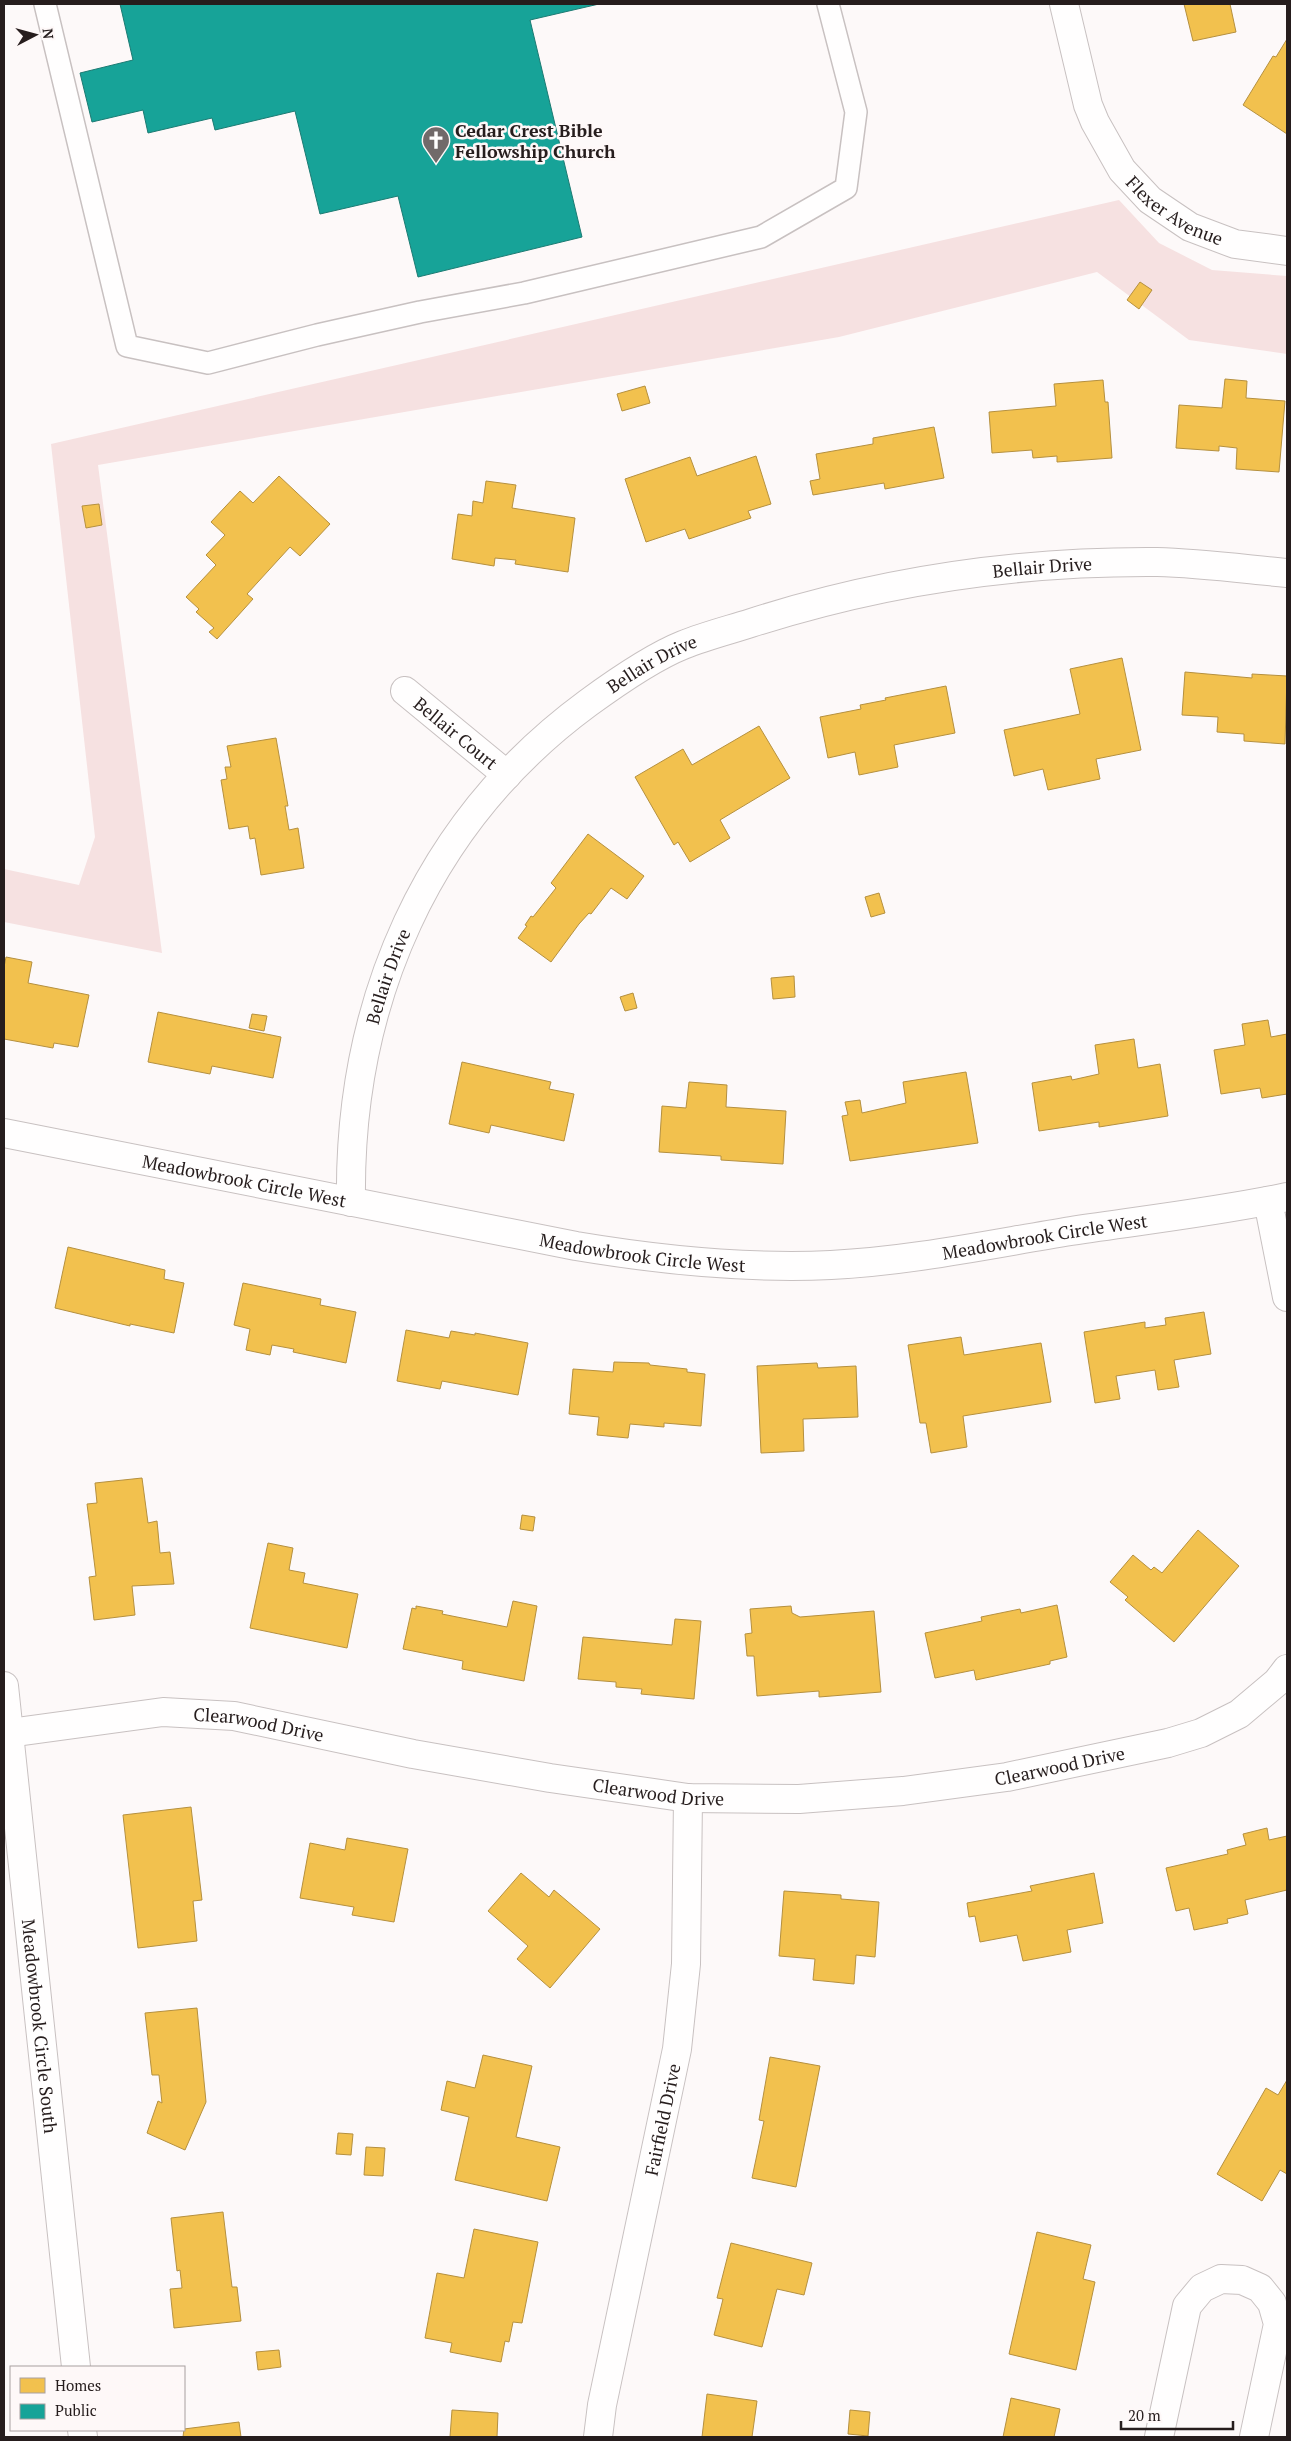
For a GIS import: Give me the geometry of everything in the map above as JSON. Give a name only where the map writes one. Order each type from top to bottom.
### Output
[{"type":"street","name":"Flexer Avenue","points":[[1064,4],[1088,105],[1095,122],[1122,170],[1150,200],[1190,228],[1235,244],[1287,250]]},
{"type":"street","name":"Bellair Drive","points":[[351,1202],[350,1161],[358,1081],[376,1002],[405,926],[434,872],[468,821],[507,775],[565,720],[613,685],[681,645],[805,606],[938,578],[1025,567],[1158,562],[1287,573]]},
{"type":"street","name":"Bellair Court","points":[[405,691],[507,775]]},
{"type":"street","name":"Meadowbrook Circle West","points":[[4,1133],[576,1246],[639,1257],[758,1266],[832,1265],[942,1254],[1014,1240],[1278,1199]]},
{"type":"street","points":[[1278,1199],[1287,1297]]},
{"type":"street","name":"Clearwood Drive","points":[[9,1733],[163,1712],[234,1716],[413,1754],[550,1778],[688,1798],[798,1799],[903,1791],[1007,1777],[1149,1747],[1201,1732],[1240,1714],[1277,1682],[1287,1669]]},
{"type":"street","name":"Meadowbrook Circle South","points":[[4,1686],[76,2366]]},
{"type":"street","name":"Fairfield Drive","points":[[598,2437],[602,2405],[677,2049],[686,1964],[688,1798]]},
{"type":"street","points":[[1159,2437],[1187,2306],[1202,2288],[1221,2279],[1242,2280],[1260,2288],[1272,2303],[1278,2324],[1254,2437]]},
{"type":"lane","points":[[45,4],[127,346],[208,363],[326,333],[524,293],[761,237],[846,188],[856,112],[828,4]]},
{"type":"shaded area","points":[[1119,200],[1159,243],[1212,270],[1287,276],[1287,354],[1189,340],[1097,272],[839,337],[98,465],[162,953],[4,922],[4,869],[79,885],[95,837],[51,444]]},
{"type":"building: Homes","points":[[1184,4],[1230,4],[1236,32],[1193,41]]},
{"type":"building: Homes","points":[[1287,39],[1287,134],[1243,105],[1273,56],[1276,57]]},
{"type":"building: Homes","points":[[1140,282],[1152,290],[1139,309],[1127,300]]},
{"type":"building: Homes","points":[[1225,379],[1247,381],[1246,398],[1285,401],[1279,472],[1236,469],[1237,448],[1219,446],[1219,451],[1176,448],[1179,405],[1222,408]]},
{"type":"building: Homes","points":[[1103,380],[1105,402],[1108,402],[1112,458],[1057,462],[1057,456],[1033,458],[1032,450],[992,453],[989,412],[1056,406],[1054,384]]},
{"type":"building: Homes","points":[[645,386],[650,403],[622,411],[617,394]]},
{"type":"building: Homes","points":[[934,427],[944,478],[885,489],[884,483],[813,495],[810,481],[820,479],[816,454],[873,444],[873,438]]},
{"type":"building: Homes","points":[[756,456],[771,504],[748,511],[751,518],[689,539],[685,529],[646,542],[625,479],[690,457],[697,476]]},
{"type":"building: Homes","points":[[279,476],[330,524],[300,556],[290,547],[247,594],[253,599],[217,639],[209,632],[214,628],[196,612],[199,609],[186,597],[216,565],[206,555],[225,535],[211,522],[240,491],[253,503]]},
{"type":"building: Homes","points":[[486,481],[516,485],[512,508],[575,518],[568,572],[515,564],[516,560],[495,558],[494,566],[452,559],[458,514],[472,516],[473,501],[483,503]]},
{"type":"building: Homes","points":[[99,504],[102,525],[86,528],[82,506]]},
{"type":"building: Homes","points":[[1122,658],[1141,750],[1096,759],[1100,779],[1048,790],[1043,769],[1014,776],[1004,730],[1080,714],[1070,669]]},
{"type":"building: Homes","points":[[1185,672],[1252,678],[1252,674],[1287,676],[1285,744],[1244,741],[1244,734],[1217,732],[1218,717],[1182,715]]},
{"type":"building: Homes","points":[[946,686],[955,733],[894,745],[898,767],[859,775],[855,752],[828,758],[820,717],[861,709],[860,705],[886,700],[885,698]]},
{"type":"building: Homes","points":[[759,726],[790,778],[720,820],[730,838],[690,862],[678,842],[674,845],[635,777],[683,749],[692,765]]},
{"type":"building: Homes","points":[[276,738],[288,806],[285,806],[289,830],[298,828],[304,868],[261,875],[255,838],[250,839],[248,826],[229,829],[221,780],[227,779],[225,767],[231,767],[227,746]]},
{"type":"building: Homes","points":[[588,834],[644,876],[627,899],[611,888],[591,914],[589,913],[579,924],[551,962],[518,938],[527,926],[525,925],[531,916],[533,917],[556,888],[551,883]]},
{"type":"building: Homes","points":[[879,893],[885,913],[871,917],[865,897]]},
{"type":"building: Homes","points":[[6,957],[32,962],[28,983],[89,995],[78,1047],[54,1043],[53,1048],[4,1039],[4,967]]},
{"type":"building: Homes","points":[[794,976],[795,997],[773,999],[771,978]]},
{"type":"building: Homes","points":[[633,993],[637,1008],[625,1011],[620,997]]},
{"type":"building: Homes","points":[[158,1012],[281,1037],[273,1078],[212,1066],[210,1074],[148,1062]]},
{"type":"building: Homes","points":[[252,1014],[267,1016],[264,1031],[249,1028]]},
{"type":"building: Homes","points":[[1268,1020],[1271,1037],[1287,1034],[1287,1094],[1262,1098],[1260,1088],[1221,1094],[1214,1050],[1245,1045],[1242,1024]]},
{"type":"building: Homes","points":[[1134,1039],[1138,1068],[1160,1064],[1168,1116],[1099,1127],[1099,1122],[1039,1131],[1032,1083],[1071,1076],[1072,1080],[1099,1074],[1095,1045]]},
{"type":"building: Homes","points":[[462,1062],[551,1082],[549,1089],[574,1094],[564,1141],[491,1125],[489,1133],[449,1124]]},
{"type":"building: Homes","points":[[966,1072],[978,1143],[850,1161],[842,1116],[848,1115],[845,1102],[860,1100],[862,1113],[906,1103],[903,1082]]},
{"type":"building: Homes","points":[[689,1082],[727,1085],[726,1107],[786,1111],[783,1164],[721,1160],[721,1156],[659,1152],[662,1106],[686,1108]]},
{"type":"building: Homes","points":[[68,1247],[165,1270],[164,1279],[184,1283],[174,1333],[130,1324],[130,1326],[55,1308]]},
{"type":"building: Homes","points":[[243,1283],[321,1299],[320,1305],[356,1312],[346,1363],[293,1352],[294,1349],[272,1345],[270,1355],[246,1350],[250,1329],[234,1325]]},
{"type":"building: Homes","points":[[1204,1312],[1211,1354],[1174,1360],[1179,1387],[1158,1390],[1155,1370],[1116,1376],[1120,1399],[1095,1403],[1084,1332],[1145,1322],[1145,1328],[1166,1325],[1165,1318]]},
{"type":"building: Homes","points":[[406,1330],[449,1338],[451,1331],[475,1335],[475,1333],[528,1343],[518,1395],[442,1381],[440,1389],[397,1381]]},
{"type":"building: Homes","points":[[961,1337],[964,1355],[1041,1343],[1051,1402],[963,1416],[967,1447],[931,1453],[926,1423],[920,1423],[908,1345]]},
{"type":"building: Homes","points":[[614,1362],[649,1363],[650,1365],[687,1369],[687,1372],[705,1374],[701,1426],[664,1423],[664,1427],[630,1424],[628,1438],[597,1435],[599,1417],[569,1414],[573,1369],[613,1372]]},
{"type":"building: Homes","points":[[817,1363],[818,1368],[856,1366],[858,1417],[803,1419],[804,1451],[761,1453],[757,1366]]},
{"type":"building: Homes","points":[[142,1478],[148,1523],[157,1521],[160,1553],[170,1552],[174,1584],[132,1586],[135,1615],[94,1620],[89,1577],[96,1576],[87,1504],[97,1503],[95,1483]]},
{"type":"building: Homes","points":[[522,1515],[535,1517],[533,1531],[520,1529]]},
{"type":"building: Homes","points":[[1198,1530],[1239,1566],[1174,1642],[1125,1600],[1128,1597],[1110,1582],[1133,1555],[1151,1570],[1154,1567],[1162,1573]]},
{"type":"building: Homes","points":[[268,1543],[293,1548],[289,1570],[305,1573],[303,1583],[358,1594],[347,1648],[250,1628]]},
{"type":"building: Homes","points":[[513,1601],[537,1606],[524,1681],[462,1669],[463,1661],[403,1649],[412,1608],[416,1609],[416,1606],[443,1611],[442,1614],[507,1627]]},
{"type":"building: Homes","points":[[1057,1605],[1067,1657],[1050,1661],[1050,1664],[976,1680],[974,1670],[935,1678],[925,1633],[982,1621],[981,1617],[1020,1609],[1021,1613]]},
{"type":"building: Homes","points":[[791,1606],[792,1613],[800,1617],[874,1611],[881,1692],[819,1697],[819,1691],[757,1696],[754,1656],[747,1656],[745,1634],[752,1633],[750,1609]]},
{"type":"building: Homes","points":[[675,1619],[701,1621],[694,1699],[641,1694],[642,1689],[616,1687],[616,1682],[578,1679],[583,1637],[672,1645]]},
{"type":"building: Homes","points":[[191,1807],[202,1900],[193,1901],[197,1941],[138,1948],[123,1815]]},
{"type":"building: Homes","points":[[1267,1828],[1269,1840],[1287,1836],[1287,1890],[1245,1900],[1248,1914],[1227,1919],[1228,1923],[1194,1930],[1189,1908],[1176,1911],[1166,1868],[1228,1854],[1227,1850],[1246,1845],[1243,1834]]},
{"type":"building: Homes","points":[[347,1838],[408,1849],[394,1922],[352,1915],[354,1907],[300,1898],[310,1843],[345,1850]]},
{"type":"building: Homes","points":[[521,1873],[549,1897],[554,1890],[600,1929],[550,1988],[517,1959],[528,1946],[488,1911]]},
{"type":"building: Homes","points":[[1094,1873],[1103,1923],[1067,1930],[1071,1952],[1023,1961],[1017,1935],[980,1942],[975,1916],[969,1917],[967,1903],[1032,1891],[1030,1886]]},
{"type":"building: Homes","points":[[784,1891],[841,1895],[841,1899],[879,1902],[875,1957],[856,1955],[854,1984],[813,1980],[815,1959],[779,1956]]},
{"type":"building: Homes","points":[[197,2008],[206,2102],[185,2150],[147,2133],[158,2101],[162,2103],[159,2075],[152,2075],[145,2013]]},
{"type":"building: Homes","points":[[483,2055],[532,2066],[516,2137],[560,2147],[547,2201],[455,2180],[469,2117],[441,2110],[447,2081],[475,2088]]},
{"type":"building: Homes","points":[[770,2057],[820,2066],[796,2187],[752,2178],[764,2121],[759,2120]]},
{"type":"building: Homes","points":[[1287,2080],[1287,2174],[1280,2170],[1262,2201],[1217,2174],[1266,2088],[1278,2095]]},
{"type":"building: Homes","points":[[338,2133],[353,2134],[351,2155],[336,2154]]},
{"type":"building: Homes","points":[[366,2147],[385,2148],[383,2176],[364,2175]]},
{"type":"building: Homes","points":[[223,2212],[232,2287],[237,2287],[241,2321],[174,2328],[170,2289],[182,2288],[180,2270],[177,2271],[171,2218]]},
{"type":"building: Homes","points":[[474,2229],[538,2242],[522,2323],[513,2322],[509,2342],[505,2341],[501,2362],[450,2352],[452,2343],[425,2338],[437,2273],[464,2278]]},
{"type":"building: Homes","points":[[1037,2232],[1091,2245],[1083,2279],[1095,2282],[1076,2370],[1009,2354]]},
{"type":"building: Homes","points":[[731,2243],[812,2263],[804,2295],[777,2289],[762,2347],[714,2335],[723,2299],[717,2298]]},
{"type":"building: Homes","points":[[279,2350],[281,2367],[258,2370],[256,2352]]},
{"type":"building: Homes","points":[[707,2394],[757,2401],[752,2437],[702,2437]]},
{"type":"building: Homes","points":[[1011,2398],[1060,2409],[1054,2437],[1003,2437]]},
{"type":"building: Homes","points":[[452,2410],[498,2413],[497,2437],[450,2437]]},
{"type":"building: Homes","points":[[850,2410],[870,2412],[868,2436],[848,2434]]},
{"type":"building: Homes","points":[[239,2422],[241,2437],[183,2437],[185,2429]]},
{"type":"building: Public","name":"Cedar Crest Bible Fellowship Church","points":[[120,4],[599,4],[530,20],[582,237],[418,277],[398,196],[320,214],[295,111],[215,130],[212,118],[148,133],[143,110],[92,122],[80,73],[133,60]]},
{"type":"place","name":"Cedar Crest Bible Fellowship Church","points":[[436,164]]}]
